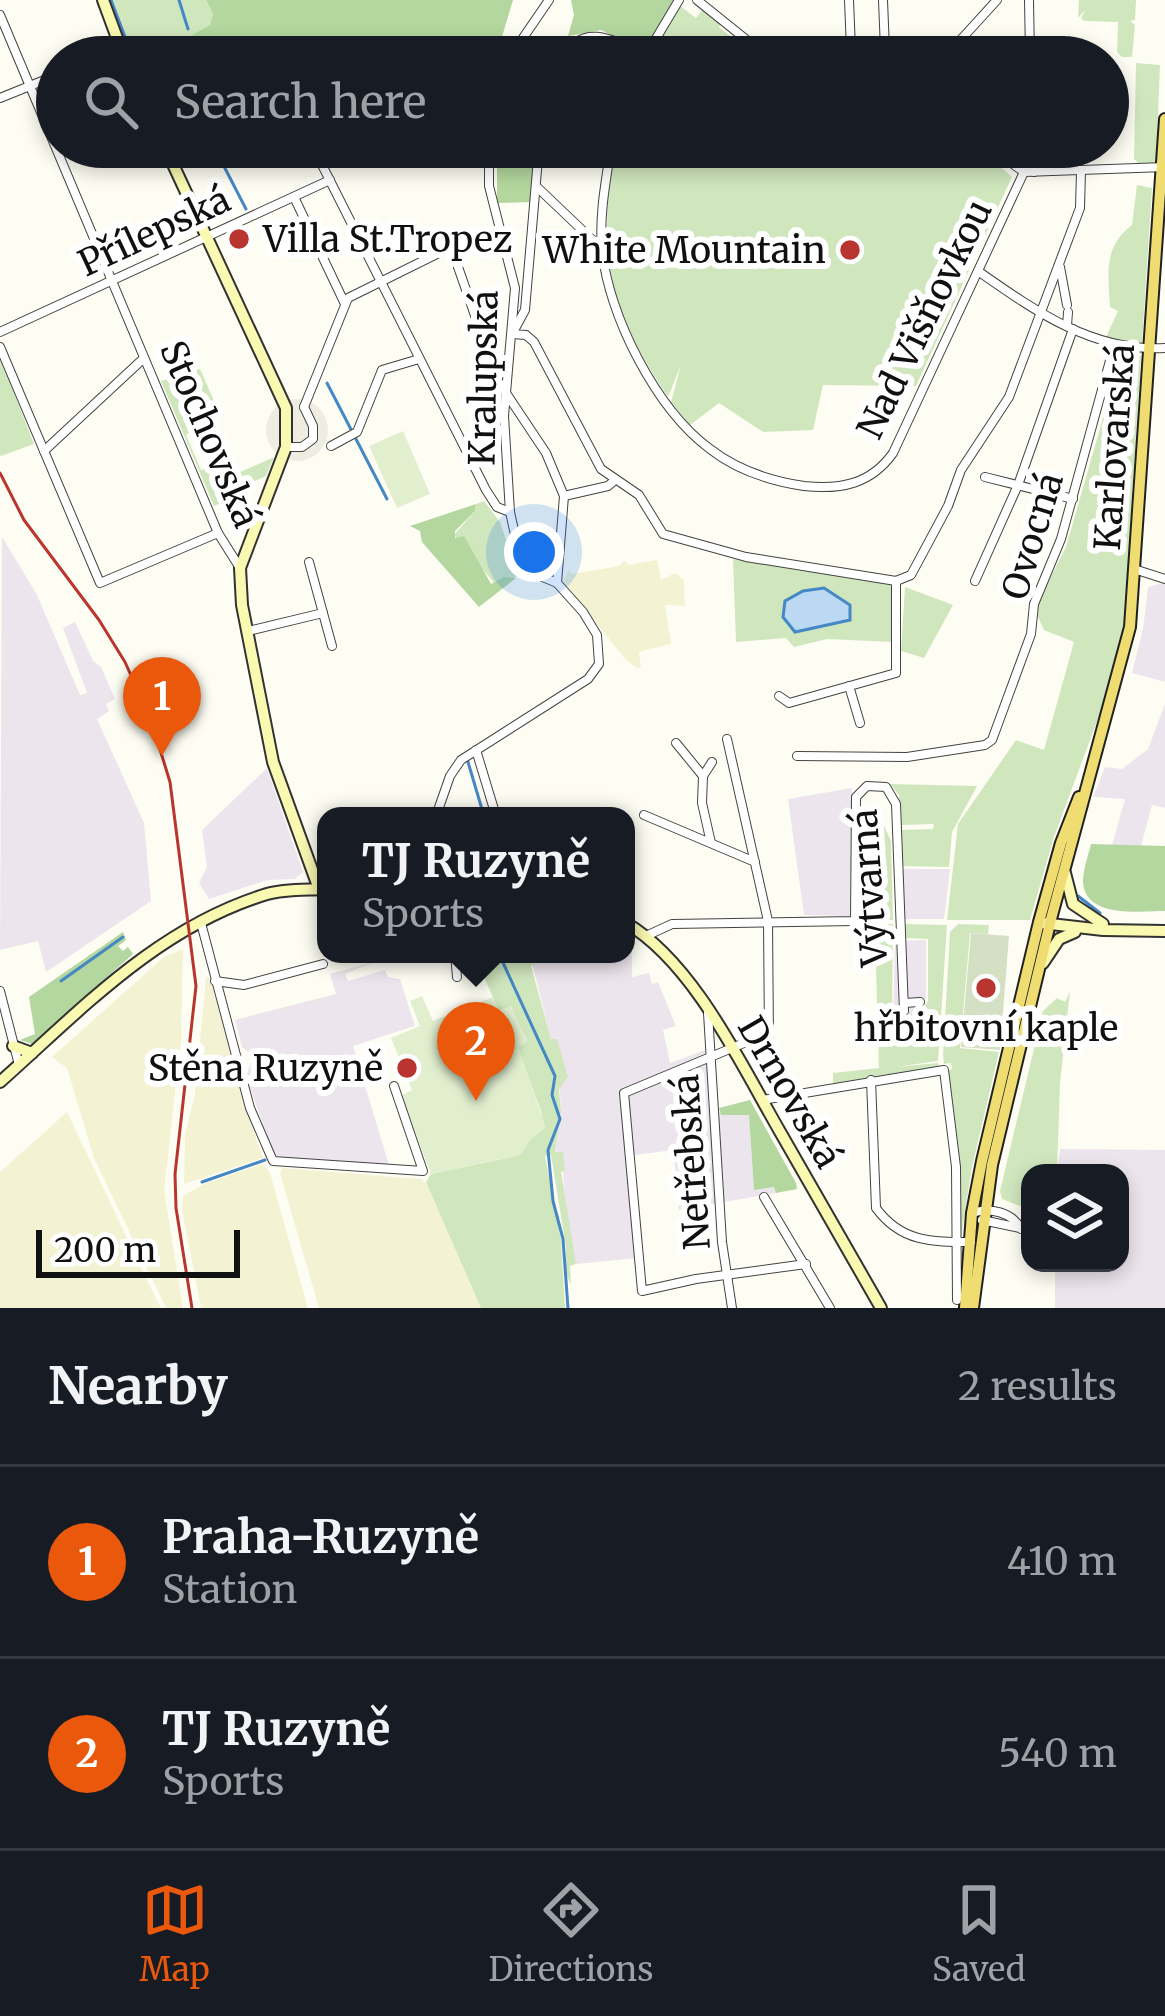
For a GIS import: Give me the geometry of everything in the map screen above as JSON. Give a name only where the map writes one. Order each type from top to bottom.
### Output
[{"type":"main road","points":[[103,0],[120,36]]},
{"type":"main road","name":"Karlovarská","points":[[965,1305],[979,1214],[1047,922],[1126,651],[1136,570],[1165,119]]},
{"type":"main road","points":[[176,168],[286,408],[286,447],[240,568]]},
{"type":"main road","name":"Stochovská","points":[[240,568],[246,631],[273,762],[317,876]]},
{"type":"main road","name":"Karlovarská","points":[[965,1305],[964,1242],[979,1214],[1068,824],[1091,772]]},
{"type":"main road","points":[[1065,871],[1073,904],[1103,927]]},
{"type":"main road","points":[[0,1082],[138,960],[201,921],[270,893],[317,889]]},
{"type":"main road","points":[[1047,922],[1165,927]]},
{"type":"main road","points":[[1036,977],[1062,936],[1103,927]]},
{"type":"main road","name":"Drnovská","points":[[635,929],[708,1012],[732,1048],[880,1308]]},
{"type":"main road","points":[[13,1046],[32,1053]]},
{"type":"street","points":[[525,36],[549,0]]},
{"type":"street","points":[[658,36],[680,0]]},
{"type":"street","points":[[697,0],[742,36]]},
{"type":"street","points":[[849,0],[850,36]]},
{"type":"street","points":[[883,0],[884,36]]},
{"type":"street","points":[[964,36],[997,0]]},
{"type":"street","points":[[1029,0],[1030,36]]},
{"type":"street","name":"Stochovská","points":[[0,15],[36,100]]},
{"type":"street","points":[[0,98],[36,84]]},
{"type":"street","points":[[1023,168],[1029,172],[1163,167]]},
{"type":"street","name":"Stochovská","points":[[65,168],[218,533],[240,568]]},
{"type":"street","points":[[324,168],[486,490],[497,507],[510,512]]},
{"type":"street","name":"Kralupská","points":[[476,750],[588,679],[599,664],[601,650],[584,612],[556,584],[532,573],[519,553],[510,512],[504,416],[515,288],[489,186],[489,168]]},
{"type":"street","points":[[538,168],[525,310],[512,334],[526,335],[535,342],[602,469],[639,495],[656,527],[671,539],[746,557],[896,581],[911,575],[948,506],[961,470],[1009,397],[1080,208],[1081,171]]},
{"type":"street","points":[[602,249],[608,168]]},
{"type":"street","points":[[1029,172],[1030,168]]},
{"type":"street","name":"Nad Višňovkou","points":[[602,249],[622,325],[674,412],[706,447],[760,476],[836,487],[880,471],[893,453],[1029,172]]},
{"type":"street","name":"Přílepská","points":[[0,332],[330,180]]},
{"type":"street","points":[[537,187],[602,249]]},
{"type":"street","points":[[294,197],[345,304]]},
{"type":"street","points":[[286,447],[302,447],[313,440],[313,426],[304,407],[348,298],[451,247],[498,381],[546,453],[564,496],[556,584]]},
{"type":"street","points":[[975,581],[1018,485],[1070,328],[1064,272],[1059,266]]},
{"type":"street","points":[[978,272],[1040,315],[1114,346],[1165,348]]},
{"type":"street","name":"Ovocná","points":[[797,756],[908,757],[992,740],[1073,500],[1114,346]]},
{"type":"street","points":[[0,347],[100,583],[218,533]]},
{"type":"street","points":[[44,451],[145,358]]},
{"type":"street","points":[[331,446],[354,434],[382,370],[419,359]]},
{"type":"street","points":[[286,408],[304,407]]},
{"type":"street","points":[[985,476],[1073,500]]},
{"type":"street","points":[[564,496],[608,486],[615,480]]},
{"type":"street","points":[[309,562],[332,646]]},
{"type":"street","points":[[1136,570],[1165,579]]},
{"type":"street","points":[[779,696],[789,703],[896,673],[896,581]]},
{"type":"street","points":[[246,631],[323,613]]},
{"type":"street","points":[[849,686],[860,723]]},
{"type":"street","points":[[727,740],[768,921],[769,1039],[732,1048],[624,1093],[642,1291],[806,1264]]},
{"type":"street","points":[[676,743],[703,776]]},
{"type":"street","points":[[439,807],[450,776],[476,750],[493,807]]},
{"type":"street","points":[[711,844],[702,803],[703,776],[712,762]]},
{"type":"street","name":"Výtvarná","points":[[768,921],[855,921],[855,803],[860,790],[875,784],[886,787],[896,804],[904,1007],[920,1002]]},
{"type":"street","points":[[644,815],[756,863]]},
{"type":"street","points":[[201,921],[250,1108],[273,1162],[423,1171],[394,1086]]},
{"type":"street","points":[[646,936],[672,924],[768,921]]},
{"type":"street","points":[[456,963],[457,977]]},
{"type":"street","points":[[215,981],[244,985],[323,964]]},
{"type":"street","points":[[287,974],[290,985]]},
{"type":"street","points":[[0,992],[19,1065]]},
{"type":"street","name":"Netřebská","points":[[708,1012],[722,1242],[732,1308]]},
{"type":"street","points":[[762,1100],[871,1080],[944,1070],[964,1242],[911,1238],[888,1224],[876,1208],[871,1080]]},
{"type":"street","points":[[764,1197],[830,1308]]},
{"type":"shaded area","points":[[297,399],[319,408],[328,430],[319,452],[297,461],[275,452],[266,430],[275,408]]},
{"type":"shaded area","points":[[2,537],[36,593],[80,695],[87,693],[63,628],[75,622],[93,661],[101,667],[115,699],[97,719],[144,823],[151,901],[46,972],[38,941],[0,950]]},
{"type":"shaded area","points":[[1162,583],[1165,682],[1132,673],[1148,587]]},
{"type":"shaded area","points":[[1165,704],[1165,808],[1152,805],[1141,846],[1112,845],[1125,799],[1093,797],[1105,767],[1122,769],[1148,749]]},
{"type":"shaded area","points":[[267,768],[303,872],[295,879],[268,880],[209,899],[199,883],[207,867],[202,830]]},
{"type":"shaded area","points":[[852,788],[850,916],[804,915],[788,799]]},
{"type":"shaded area","points":[[900,869],[950,869],[944,919],[901,919]]},
{"type":"shaded area","points":[[926,940],[926,999],[914,1019],[893,1019],[895,941]]},
{"type":"shaded area","points":[[372,963],[345,974],[348,981],[385,970],[388,977],[400,979],[415,1026],[353,1046],[389,1165],[274,1155],[246,1077],[253,1056],[242,1047],[235,1020],[336,994],[330,974]]},
{"type":"shaded area","points":[[532,963],[632,963],[632,977],[649,973],[652,984],[658,982],[676,1026],[663,1030],[670,1063],[705,1050],[710,1103],[722,1115],[749,1115],[754,1189],[775,1187],[776,1193],[679,1210],[673,1150],[627,1156],[637,1258],[576,1264],[565,1215],[562,1152],[555,1153],[561,1111],[556,1039],[551,1040]]},
{"type":"shaded area","points":[[1060,1149],[1165,1150],[1165,1308],[1055,1308],[1055,1272],[1129,1272],[1129,1164],[1058,1164]]},
{"type":"green space","points":[[106,0],[206,0],[213,14],[210,26],[192,36],[120,36]]},
{"type":"green space","points":[[206,0],[513,0],[502,36],[192,36],[210,25],[213,14]]},
{"type":"green space","points":[[571,0],[675,0],[655,36],[613,36],[601,30],[568,36],[574,15]]},
{"type":"green space","points":[[1079,0],[1136,0],[1135,20],[1130,21],[1135,25],[1132,57],[1129,36],[1118,36],[1118,22],[1085,21],[1081,19],[1085,10],[1078,18]]},
{"type":"green space","points":[[680,6],[696,18],[703,9],[730,36],[662,36]]},
{"type":"green space","points":[[1136,63],[1160,65],[1156,163],[1139,164],[1134,159]]},
{"type":"green space","points":[[497,168],[532,168],[532,202],[497,203]]},
{"type":"green space","points":[[611,168],[1002,168],[1012,177],[916,386],[823,385],[813,430],[763,432],[719,403],[690,425],[671,402],[681,365],[668,397],[619,305],[607,219]]},
{"type":"green space","points":[[1137,185],[1152,188],[1142,343],[1113,342],[1106,337],[1118,311],[1110,307],[1109,262],[1116,242],[1132,225]]},
{"type":"green space","points":[[1121,355],[1141,356],[1124,626],[1100,713],[1054,837],[1030,920],[947,920],[958,824],[1016,740],[1044,750],[1074,642],[1044,630],[1037,604],[1066,547]]},
{"type":"green space","points":[[0,357],[34,444],[1,456],[0,455]]},
{"type":"green space","points":[[200,369],[218,410],[205,415],[211,431],[207,433],[197,422],[187,427],[201,470],[209,474],[219,470],[221,461],[229,477],[274,457],[266,476],[234,490],[230,482],[219,487],[223,502],[214,506],[161,381]]},
{"type":"green space","points":[[403,431],[430,494],[397,508],[369,446]]},
{"type":"green space","points":[[484,501],[500,522],[518,576],[495,584],[454,535],[476,504]]},
{"type":"green space","points":[[476,504],[455,531],[455,538],[464,536],[491,584],[504,577],[516,578],[479,607],[422,542],[420,531],[410,526]]},
{"type":"green space","points":[[733,559],[894,585],[893,642],[827,639],[794,647],[786,638],[736,642]]},
{"type":"green space","points":[[625,560],[628,565],[657,560],[661,580],[675,573],[684,580],[685,606],[665,605],[671,644],[639,652],[638,669],[563,582],[569,570],[572,574],[619,566]]},
{"type":"green space","points":[[905,587],[953,605],[924,658],[901,651]]},
{"type":"green space","points":[[890,784],[977,786],[952,832],[949,867],[900,866],[900,830],[933,829],[934,824],[900,825],[899,795]]},
{"type":"green space","points":[[857,826],[884,826],[891,841],[893,920],[859,920]]},
{"type":"green space","points":[[1091,844],[1165,846],[1165,911],[1129,912],[1093,902],[1083,882]]},
{"type":"green space","points":[[860,924],[893,924],[892,1019],[916,1020],[928,1001],[928,939],[904,938],[902,924],[947,925],[938,1061],[895,1067],[938,1063],[940,1069],[833,1084],[833,1073],[879,1068],[875,936],[861,936]]},
{"type":"green space","points":[[958,924],[989,925],[988,934],[970,933],[960,1048],[999,1052],[961,1237],[948,1071],[952,1069],[951,1063],[944,1064],[943,1055],[950,932]]},
{"type":"green space","points":[[123,932],[126,940],[118,946],[123,951],[128,947],[133,954],[32,1044],[20,1040],[35,1034],[29,997]]},
{"type":"green space","points":[[971,933],[1009,936],[1000,1050],[961,1047]]},
{"type":"green space","points":[[183,949],[181,1042],[164,1190],[183,1308],[166,1308],[94,1158],[67,1068],[52,1057],[164,957]]},
{"type":"green space","points":[[459,963],[535,964],[531,966],[551,1039],[557,1039],[568,1077],[559,1089],[555,1152],[563,1152],[565,1170],[561,1172],[576,1264],[570,1266],[571,1285],[551,1155],[545,1156],[561,1240],[565,1308],[481,1308],[426,1182],[431,1174],[520,1155],[542,1114],[517,1046],[527,1041],[511,1007],[499,1011],[481,970],[460,973]]},
{"type":"green space","points":[[206,977],[263,1158],[184,1184],[185,1134],[195,1094]]},
{"type":"green space","points":[[1070,991],[1057,1164],[1021,1164],[1021,1206],[1002,1199],[1000,1191],[1043,1011],[1057,998],[1065,1002]]},
{"type":"green space","points":[[422,996],[433,1021],[493,997],[499,1010],[511,1006],[527,1042],[518,1047],[546,1128],[521,1155],[431,1174],[401,1096],[412,1090],[391,1038],[420,1026],[410,1001]]},
{"type":"green space","points":[[750,1100],[797,1189],[754,1190],[749,1115],[721,1115],[719,1108]]},
{"type":"green space","points":[[67,1112],[161,1308],[0,1308],[0,1172]]},
{"type":"green space","points":[[263,1164],[270,1173],[308,1308],[201,1308],[183,1196]]},
{"type":"green space","points":[[283,1168],[422,1179],[481,1308],[319,1308],[280,1173]]},
{"type":"water","points":[[824,588],[850,605],[850,620],[795,632],[783,617],[785,601],[803,591]]},
{"type":"waterway","points":[[111,0],[125,36]]},
{"type":"waterway","points":[[179,0],[188,29]]},
{"type":"waterway","points":[[225,168],[246,209]]},
{"type":"waterway","points":[[327,383],[387,499]]},
{"type":"waterway","points":[[468,762],[481,807]]},
{"type":"waterway","points":[[1078,896],[1100,913]]},
{"type":"waterway","points":[[61,981],[123,937]]},
{"type":"waterway","points":[[503,963],[555,1076],[552,1095],[560,1119],[548,1150],[563,1239],[568,1308]]},
{"type":"waterway","points":[[202,1182],[265,1160]]},
{"type":"railway","points":[[0,473],[24,520],[125,662],[151,720],[170,782],[196,986],[175,1174],[192,1308]]},
{"type":"place","name":"Villa St.Tropez","points":[[239,239]]},
{"type":"place","name":"White Mountain","points":[[850,250]]},
{"type":"place","name":"Praha-Ruzyně","points":[[162,756]]},
{"type":"place","name":"hřbitovní kaple","points":[[986,988]]},
{"type":"place","name":"Stěna Ruzyně","points":[[407,1068]]},
{"type":"place","name":"TJ Ruzyně","points":[[476,1101]]}]
